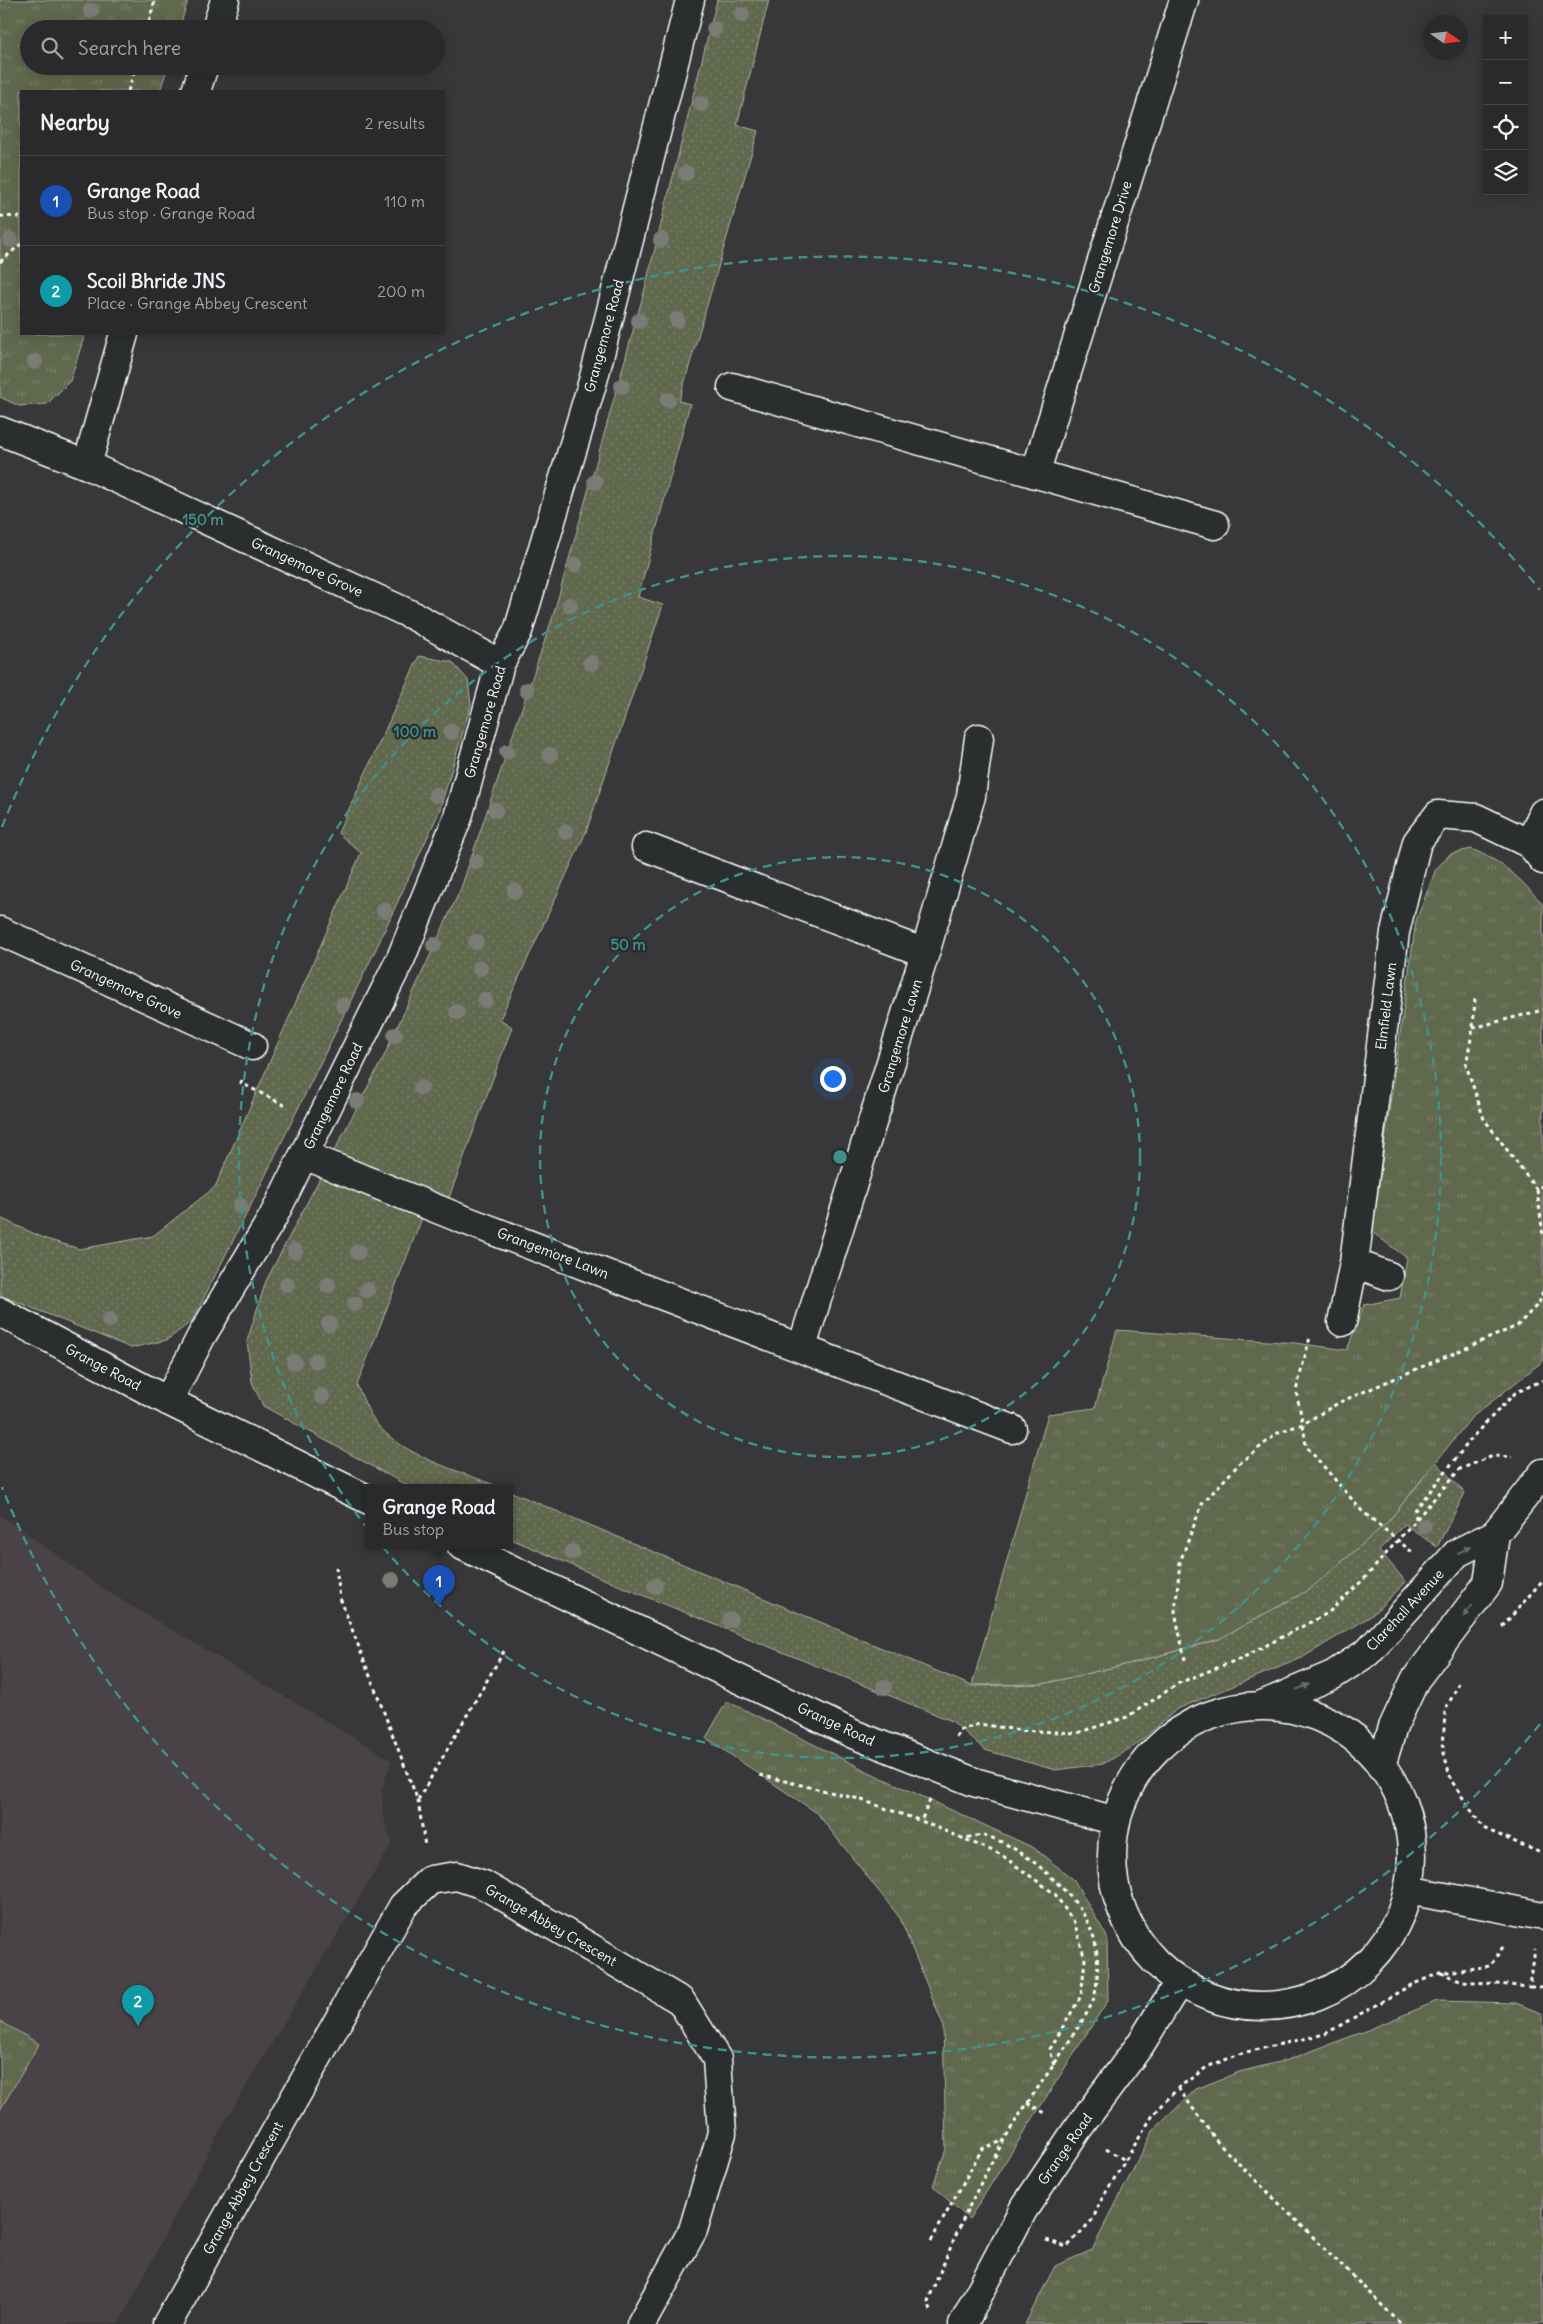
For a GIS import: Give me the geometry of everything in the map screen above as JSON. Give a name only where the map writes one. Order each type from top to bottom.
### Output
[{"type":"street","points":[[219,20],[225,0]]},
{"type":"street","name":"Grangemore Road","points":[[168,1401],[201,1337],[273,1217],[320,1123],[401,958],[458,817],[477,755],[500,664],[518,630],[593,381],[690,0]]},
{"type":"street","name":"Grangemore Drive","points":[[1035,474],[1184,0]]},
{"type":"street","points":[[196,90],[201,75]]},
{"type":"street","points":[[87,465],[124,335]]},
{"type":"street","points":[[732,387],[1215,525]]},
{"type":"street","name":"Grangemore Grove","points":[[0,431],[87,465],[414,616],[500,664]]},
{"type":"street","name":"Grangemore Lawn","points":[[802,1347],[972,796],[979,738]]},
{"type":"street","points":[[1536,852],[1543,813]]},
{"type":"street","name":"Elmfield Lawn","points":[[1342,1322],[1354,1263],[1395,932],[1417,842],[1438,815],[1476,818],[1536,852]]},
{"type":"street","points":[[646,847],[925,953]]},
{"type":"street","name":"Grangemore Grove","points":[[0,931],[252,1046]]},
{"type":"street","name":"Grangemore Lawn","points":[[304,1155],[466,1220],[802,1347],[1012,1429]]},
{"type":"street","points":[[1354,1263],[1389,1276]]},
{"type":"street","name":"Grange Road","points":[[0,1312],[168,1401],[365,1498]]},
{"type":"street","name":"Clarehall Avenue","points":[[1258,1706],[1332,1674],[1368,1652],[1457,1553],[1495,1534],[1543,1473]]},
{"type":"street","points":[[1381,1766],[1393,1727],[1415,1680],[1488,1583],[1495,1534]]},
{"type":"street","name":"Grange Road","points":[[468,1549],[854,1734],[974,1782],[1116,1820]]},
{"type":"street","points":[[1244,1706],[1258,1706],[1289,1707],[1332,1722],[1372,1752],[1399,1793],[1412,1841],[1408,1890],[1390,1935],[1358,1971],[1317,1996],[1270,2006],[1223,2001],[1180,1982],[1152,1958],[1130,1928],[1117,1894],[1111,1857],[1116,1820],[1133,1778],[1162,1743],[1200,1718],[1244,1706]]},
{"type":"street","name":"Grange Abbey Crescent","points":[[168,2324],[403,1906],[430,1880],[457,1876],[484,1886],[681,2001],[717,2059],[722,2133],[693,2230],[641,2324]]},
{"type":"street","points":[[1408,1890],[1535,1915]]},
{"type":"street","name":"Grange Road","points":[[963,2324],[1023,2210],[1076,2131],[1140,2045],[1180,1982]]},
{"type":"path","points":[[149,20],[155,0]]},
{"type":"path","points":[[128,90],[133,75]]},
{"type":"path","points":[[0,216],[20,217]]},
{"type":"path","points":[[0,262],[20,245]]},
{"type":"path","points":[[1475,999],[1473,1028],[1466,1066],[1484,1119],[1538,1190],[1543,1235]]},
{"type":"path","points":[[1473,1028],[1543,1010]]},
{"type":"path","points":[[252,1046],[241,1083],[320,1123]]},
{"type":"path","points":[[1538,1190],[1543,1185]]},
{"type":"path","points":[[1185,1660],[1175,1612],[1180,1562],[1202,1504],[1239,1464],[1279,1432],[1303,1424],[1340,1402],[1517,1326],[1539,1303],[1543,1291]]},
{"type":"path","points":[[1342,1322],[1310,1335],[1296,1391],[1306,1446],[1362,1512],[1398,1541]]},
{"type":"path","points":[[1416,1520],[1415,1510],[1476,1433],[1515,1393],[1543,1380]]},
{"type":"path","points":[[956,1737],[959,1730],[979,1724],[1018,1730],[1077,1733],[1127,1717],[1179,1683],[1244,1658],[1328,1613],[1364,1579],[1460,1469],[1493,1456],[1518,1458]]},
{"type":"path","points":[[336,1567],[340,1598],[418,1801],[430,1880]]},
{"type":"path","points":[[1500,1629],[1543,1580]]},
{"type":"path","points":[[418,1801],[504,1651]]},
{"type":"path","points":[[1462,1679],[1444,1712],[1443,1749],[1451,1780],[1483,1828],[1543,1854]]},
{"type":"path","points":[[760,1775],[859,1799],[920,1821],[1000,1854],[1055,1894],[1075,1924],[1085,1960],[1081,1996],[1050,2049],[1054,2066]]},
{"type":"path","points":[[920,1821],[932,1795]]},
{"type":"path","points":[[933,2316],[928,2301],[969,2203],[1004,2140],[1027,2103],[1054,2066],[1093,2003],[1097,1963],[1093,1929],[1073,1898],[1041,1867],[1019,1851],[982,1836],[962,1838]]},
{"type":"path","points":[[1057,2244],[1066,2247],[1093,2219],[1100,2202],[1152,2115],[1178,2088],[1206,2067],[1242,2053],[1325,2034],[1411,1985],[1440,1973],[1490,1966],[1535,1915]]},
{"type":"path","points":[[1440,1973],[1463,1981],[1543,1987]]},
{"type":"path","points":[[1530,1987],[1531,1976]]},
{"type":"path","points":[[1178,2088],[1219,2144],[1401,2324]]},
{"type":"path","points":[[1027,2103],[1048,2115]]},
{"type":"path","points":[[931,2241],[982,2149],[1004,2140]]},
{"type":"path","points":[[1104,2148],[1125,2160]]},
{"type":"shaded area","points":[[0,1515],[110,1593],[392,1760],[382,1789],[383,1814],[392,1843],[221,2128],[119,2324],[0,2324]]},
{"type":"green space","points":[[0,0],[188,0],[182,20],[20,20],[20,75],[165,75],[160,90],[20,90],[20,335],[85,335],[70,381],[47,404],[19,406],[0,397]]},
{"type":"green space","points":[[717,0],[769,0],[737,125],[758,131],[679,401],[690,404],[638,597],[663,605],[586,832],[500,1019],[512,1027],[444,1211],[427,1205],[357,1385],[374,1420],[385,1433],[415,1453],[491,1484],[405,1484],[263,1406],[252,1382],[247,1341],[266,1281],[384,1056],[461,888],[553,616],[644,292]]},
{"type":"green space","points":[[419,656],[452,662],[468,680],[471,705],[439,812],[375,951],[192,1321],[167,1340],[131,1348],[0,1295],[0,1218],[46,1239],[80,1249],[153,1236],[215,1187],[361,853],[338,833]]},
{"type":"green space","points":[[1471,849],[1493,859],[1511,872],[1543,905],[1543,1361],[1471,1418],[1387,1523],[1310,1589],[1219,1639],[1136,1662],[1042,1684],[972,1685],[1048,1414],[1095,1408],[1117,1330],[1295,1343],[1347,1350],[1364,1305],[1400,1298],[1407,1258],[1372,1232],[1416,921],[1436,869],[1450,854]]},
{"type":"green space","points":[[1436,1462],[1465,1493],[1437,1547],[1405,1524],[1379,1550],[1406,1582],[1371,1616],[1302,1658],[1177,1709],[1136,1745],[1103,1764],[1055,1770],[985,1750],[952,1721],[620,1586],[513,1540],[513,1493],[972,1686],[1042,1684],[1136,1662],[1219,1639],[1387,1523]]},
{"type":"green space","points":[[727,1701],[869,1772],[1034,1848],[1074,1880],[1107,1937],[1108,2000],[969,2219],[933,2186],[946,2149],[943,2025],[900,1918],[817,1813],[706,1738]]},
{"type":"green space","points":[[1437,2001],[1516,2003],[1543,2014],[1543,2324],[1025,2324],[1055,2266],[1092,2250],[1153,2131],[1196,2089],[1239,2072],[1287,2060],[1363,2032]]},
{"type":"green space","points":[[0,2021],[39,2044],[0,2110]]},
{"type":"place","name":"Grange Road","points":[[439,1606]]},
{"type":"place","name":"Scoil Bhride JNS","points":[[138,2026]]}]
